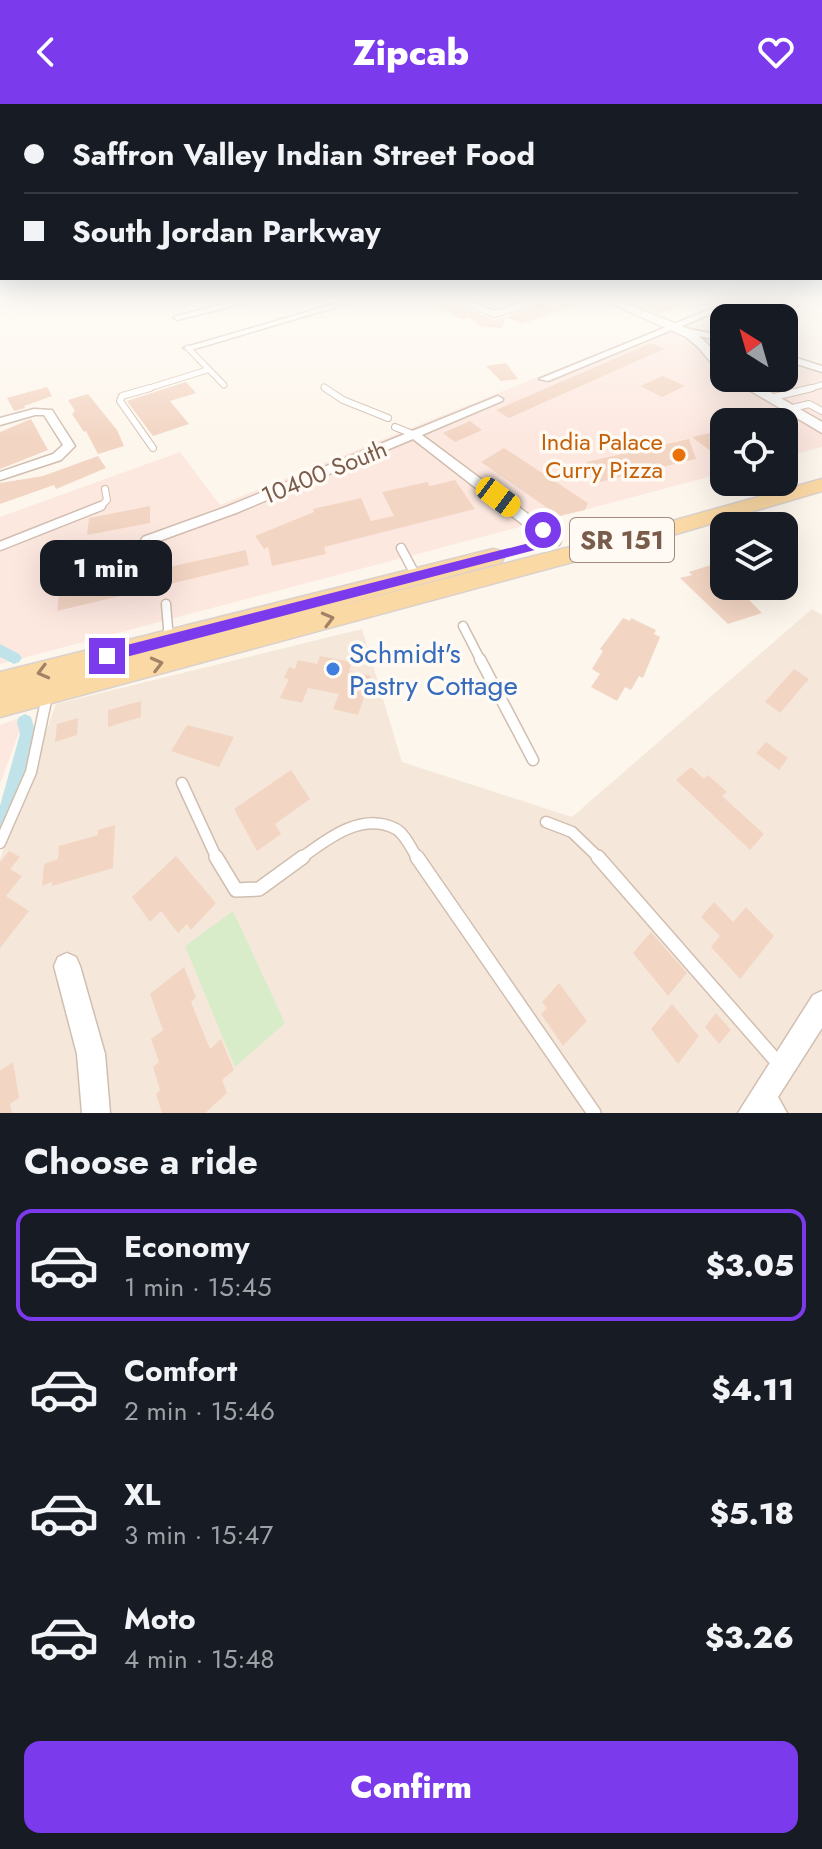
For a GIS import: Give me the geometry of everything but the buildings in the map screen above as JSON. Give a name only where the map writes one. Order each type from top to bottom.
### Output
[{"type":"main road","points":[[798,476],[822,469]]},
{"type":"main road","name":"SR 151","points":[[0,705],[420,585],[676,518],[822,485]]},
{"type":"main road","name":"SR 151","points":[[0,684],[169,641],[420,585],[554,541],[676,518],[732,496]]},
{"type":"street","points":[[188,348],[202,344]]},
{"type":"street","points":[[544,379],[636,344]]},
{"type":"street","points":[[798,361],[822,369]]},
{"type":"street","points":[[758,392],[787,408]]},
{"type":"street","name":"10400 South","points":[[148,540],[231,510],[398,425],[498,399]]},
{"type":"street","points":[[0,422],[44,412],[52,415],[68,443],[68,448],[57,457],[0,476]]},
{"type":"street","points":[[798,414],[822,428]]},
{"type":"street","points":[[398,425],[554,541]]},
{"type":"street","points":[[67,966],[91,1054],[96,1113]]},
{"type":"street","points":[[762,1108],[782,1068],[822,1004]]},
{"type":"lane","points":[[188,348],[224,385]]},
{"type":"lane","points":[[153,448],[120,401],[122,396],[207,370]]},
{"type":"lane","points":[[769,399],[822,385]]},
{"type":"lane","points":[[324,387],[343,400],[398,425]]},
{"type":"lane","points":[[793,408],[822,401]]},
{"type":"lane","points":[[809,404],[822,411]]},
{"type":"lane","points":[[0,546],[98,509],[107,500],[105,489]]},
{"type":"lane","points":[[401,548],[420,585]]},
{"type":"lane","points":[[166,604],[169,641]]},
{"type":"lane","points":[[463,626],[533,760]]},
{"type":"lane","points":[[0,843],[12,822],[41,745],[48,691]]},
{"type":"lane","points":[[182,783],[223,872],[236,890],[259,889],[346,829],[371,822],[398,830],[594,1113]]},
{"type":"lane","points":[[546,822],[572,832],[593,851],[687,955],[782,1068]]},
{"type":"shaded area","points":[[620,344],[710,344],[710,392],[798,392],[798,365],[822,373],[822,447],[798,453],[798,408],[710,408],[710,477],[0,664],[0,517],[180,452],[220,505]]},
{"type":"shaded area","points":[[812,609],[822,615],[822,1113],[0,1113],[0,859],[56,704],[362,629],[402,762],[572,817]]},
{"type":"shaded area","points":[[25,716],[0,784],[0,725]]},
{"type":"green space","points":[[233,911],[285,1023],[235,1067],[185,946]]},
{"type":"waterway","points":[[0,650],[14,658]]},
{"type":"waterway","points":[[0,822],[11,806],[28,734],[25,722]]},
{"type":"place","name":"India Palace Curry Pizza","points":[[679,455]]},
{"type":"place","name":"Schmidt's Pastry Cottage","points":[[333,669]]},
{"type":"route","points":[[107,656],[554,541],[543,530]]}]
